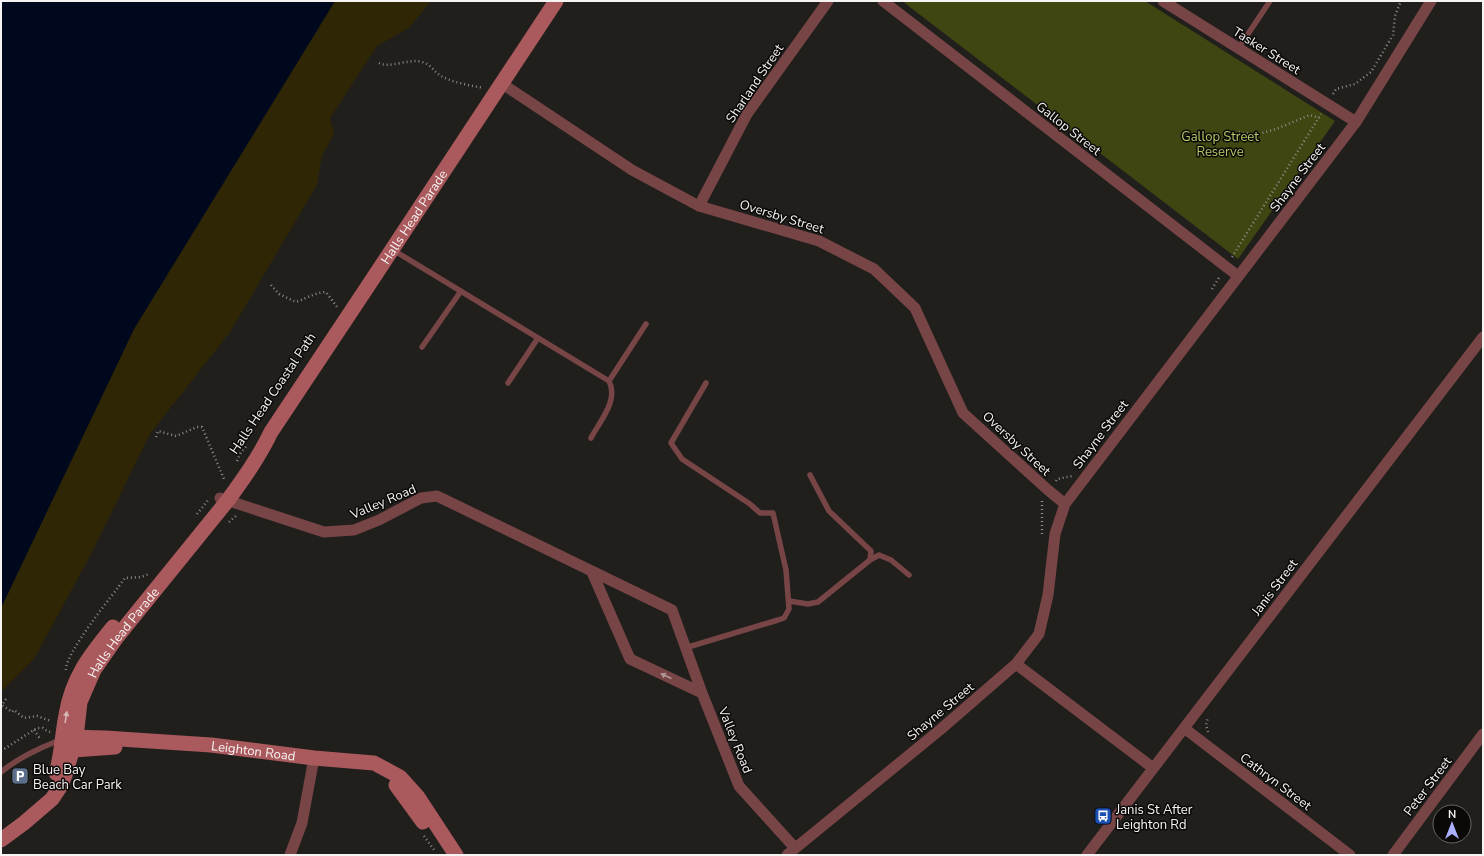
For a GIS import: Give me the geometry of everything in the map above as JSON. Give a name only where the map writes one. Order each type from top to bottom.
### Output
[{"type":"street","name":"Halls Head Parade","points":[[1,830],[38,800],[55,777],[63,741],[94,670],[219,499],[260,453],[271,432],[556,1]]},
{"type":"street","name":"Sharland Street","points":[[700,206],[747,114],[828,1]]},
{"type":"street","name":"Gallop Street","points":[[883,1],[1238,276]]},
{"type":"street","name":"Tasker Street","points":[[1163,1],[1356,122]]},
{"type":"street","name":"Shayne Street","points":[[791,852],[941,729],[1016,664],[1039,634],[1048,595],[1055,534],[1065,504],[1356,122],[1431,1]]},
{"type":"street","name":"Oversby Street","points":[[501,83],[632,170],[700,206],[819,241],[874,269],[916,308],[964,413],[1065,504]]},
{"type":"street","name":"Janis Street","points":[[1086,855],[1483,336]]},
{"type":"street","name":"Valley Road","points":[[219,499],[246,506],[324,532],[354,530],[379,520],[421,498],[437,496],[672,610],[702,693],[739,786],[791,852]]},
{"type":"street","points":[[592,572],[630,659],[702,693]]},
{"type":"street","points":[[1016,664],[1153,768]]},
{"type":"street","name":"Cathryn Street","points":[[1184,728],[1350,855]]},
{"type":"street","name":"Peter Street","points":[[1393,855],[1483,734]]},
{"type":"street","name":"Leighton Road","points":[[63,741],[105,738],[211,745],[314,758],[374,763],[400,777],[418,796],[456,855]]},
{"type":"street","name":"Halls Head Parade","points":[[1,840],[24,823],[52,798],[60,787],[65,775],[63,741]]},
{"type":"street","points":[[290,855],[302,823],[314,758]]},
{"type":"street","name":"Leighton Road","points":[[350,760],[388,777],[395,783],[447,855]]},
{"type":"lane","points":[[1238,49],[1270,1]]},
{"type":"lane","points":[[392,250],[609,381],[613,388],[612,401],[591,438]]},
{"type":"lane","points":[[422,347],[461,291]]},
{"type":"lane","points":[[609,381],[646,324]]},
{"type":"lane","points":[[508,383],[538,338]]},
{"type":"lane","points":[[685,648],[784,618],[789,609],[786,570],[774,513],[760,513],[750,504],[682,460],[671,443],[706,383]]},
{"type":"lane","points":[[810,474],[829,511],[871,552],[870,560]]},
{"type":"lane","points":[[789,601],[808,604],[818,602],[870,560],[879,555],[891,560],[909,575]]},
{"type":"lane","points":[[1,772],[34,752],[63,741]]},
{"type":"path","points":[[1238,132],[1255,135],[1276,129],[1310,115],[1318,118],[1336,89],[1355,84],[1371,72],[1393,35],[1395,16],[1401,1]]},
{"type":"path","points":[[379,63],[386,65],[403,62],[423,62],[431,66],[440,76],[485,89],[482,94]]},
{"type":"path","points":[[271,285],[279,294],[296,302],[307,298],[316,292],[326,292],[340,311]]},
{"type":"path","points":[[156,437],[158,431],[176,436],[202,426],[224,479],[228,475]]},
{"type":"path","name":"Halls Head Coastal Path","points":[[235,466],[241,452],[252,441]]},
{"type":"path","points":[[194,517],[219,499]]},
{"type":"path","points":[[226,523],[233,520],[246,506]]},
{"type":"path","points":[[66,671],[65,665],[77,642],[125,578],[141,577],[150,574]]},
{"type":"path","points":[[6,698],[2,705],[12,712],[14,710],[24,718],[37,716],[58,723]]},
{"type":"path","points":[[1,751],[38,728],[43,728],[51,732],[63,741]]},
{"type":"path","points":[[34,730],[39,737],[45,737]]},
{"type":"path","points":[[420,830],[438,855]]},
{"type":"green space","name":"Gallop Street Reserve","points":[[902,1],[1145,1],[1335,121],[1238,259]]},
{"type":"sand","points":[[335,1],[431,1],[409,28],[377,46],[330,118],[334,134],[322,156],[317,185],[230,332],[150,434],[90,556],[34,659],[1,692],[1,608],[134,329]]},
{"type":"water","points":[[1,1],[335,1],[134,329],[1,608]]},
{"type":"place","name":"Blue Bay Beach Car Park","points":[[20,776]]},
{"type":"place","name":"Janis St After Leighton Rd","points":[[1103,816]]}]
